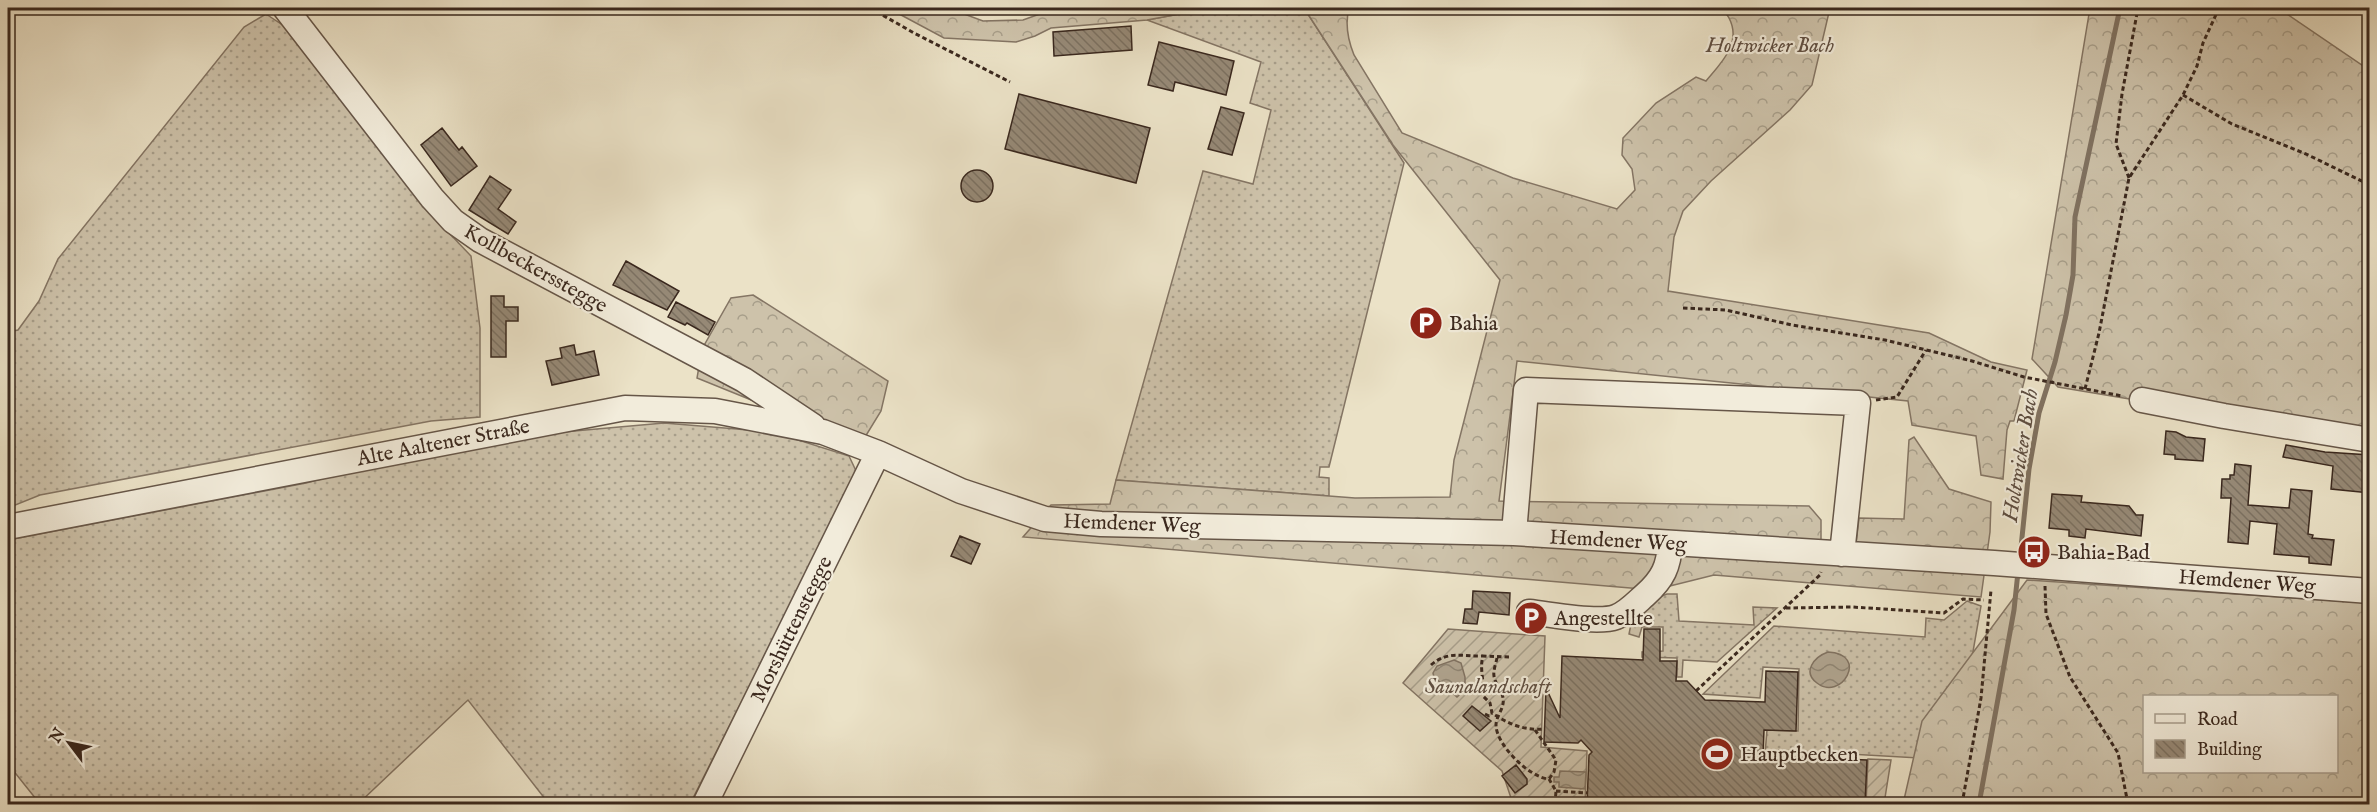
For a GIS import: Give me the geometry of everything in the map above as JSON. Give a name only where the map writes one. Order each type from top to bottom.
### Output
[{"type":"street","name":"Kollbeckersstegge","points":[[285,8],[432,198],[453,221],[480,240],[744,380],[822,432]]},
{"type":"street","points":[[1514,534],[1526,390],[1858,403],[1833,553]]},
{"type":"street","points":[[2142,400],[2224,417],[2370,440]]},
{"type":"street","name":"Alte Aaltener Straße","points":[[8,527],[624,408],[715,411],[822,432],[878,453]]},
{"type":"street","name":"Hemdener Weg","points":[[878,453],[961,490],[1045,519],[1101,524],[1514,534],[1994,563],[2370,591]]},
{"type":"street","name":"Morshüttenstegge","points":[[705,804],[878,453]]},
{"type":"street","points":[[1529,612],[1599,620],[1617,617],[1652,589],[1665,573],[1669,560],[1670,543]]},
{"type":"path","points":[[870,8],[1010,82]]},
{"type":"path","points":[[2129,178],[2116,144],[2122,94],[2138,8]]},
{"type":"path","points":[[2085,389],[2099,333],[2121,209],[2129,178],[2183,95],[2197,66],[2203,43],[2219,8]]},
{"type":"path","points":[[2183,95],[2232,124],[2306,154],[2370,185]]},
{"type":"path","points":[[1683,308],[1726,310],[1926,350],[2024,377],[2142,400]]},
{"type":"path","points":[[1897,397],[1926,350]]},
{"type":"path","points":[[1696,691],[1820,575],[1833,553]]},
{"type":"path","points":[[2043,567],[2046,614],[2070,677],[2118,753],[2128,804]]},
{"type":"path","points":[[1962,804],[1981,698],[1991,590]]},
{"type":"path","points":[[1785,608],[1852,607],[1944,613],[1963,599],[1984,600]]},
{"type":"path","points":[[1431,665],[1444,656],[1461,654],[1473,657],[1509,657]]},
{"type":"path","points":[[1483,656],[1480,664],[1484,681],[1483,696],[1490,703],[1492,713],[1522,729],[1545,729]]},
{"type":"path","points":[[1497,658],[1494,676],[1503,698],[1496,726],[1501,740],[1523,766],[1550,779],[1556,791],[1555,804]]},
{"type":"path","points":[[1485,714],[1489,716],[1492,713]]},
{"type":"path","points":[[1535,730],[1556,760],[1550,779]]},
{"type":"path","points":[[1556,791],[1588,793]]},
{"type":"green space","points":[[888,8],[948,8],[983,21],[1023,20],[1051,10],[1069,8],[1212,8],[1147,20],[1051,28],[1016,42],[944,38]]},
{"type":"green space","points":[[1212,8],[1304,8],[1404,163],[1329,467],[1320,467],[1319,477],[1329,478],[1329,496],[1116,480],[1203,171],[1253,184],[1271,110],[1250,103],[1261,62],[1147,20]]},
{"type":"green space","points":[[1304,8],[1349,8],[1348,32],[1354,55],[1402,133],[1513,178],[1617,209],[1635,190],[1632,169],[1622,155],[1623,138],[1656,103],[1696,77],[1706,81],[1728,52],[1732,44],[1732,27],[1729,18],[1720,8],[1830,8],[1812,85],[1790,110],[1711,181],[1683,211],[1674,237],[1668,291],[1929,333],[1991,362],[2027,370],[2014,421],[2010,421],[2007,430],[2003,479],[1981,475],[1976,436],[1912,425],[1908,401],[1517,361],[1499,501],[1809,506],[1821,520],[1821,543],[1856,544],[1859,518],[1904,519],[1909,440],[1914,437],[1949,489],[1991,502],[1990,532],[1981,597],[1714,575],[1654,590],[1023,537],[1051,505],[1110,504],[1116,480],[1355,498],[1450,497],[1454,460],[1500,280],[1393,145]]},
{"type":"green space","points":[[2090,8],[2278,8],[2369,70],[2369,439],[2058,387],[2032,359]]},
{"type":"green space","points":[[266,14],[290,30],[431,214],[471,256],[480,328],[480,417],[431,421],[40,495],[8,508],[8,332],[18,330],[39,301],[58,259],[244,27]]},
{"type":"green space","points":[[753,295],[888,381],[881,411],[862,442],[818,427],[697,378],[702,349],[731,298]]},
{"type":"green space","points":[[664,423],[773,432],[849,456],[857,473],[690,804],[549,804],[468,700],[358,804],[40,804],[8,764],[8,540],[306,483],[348,472],[563,432]]},
{"type":"green space","points":[[2027,580],[2369,603],[2369,804],[1903,804],[1922,721]]},
{"type":"green space","points":[[1667,594],[1677,594],[1679,621],[1754,625],[1753,607],[1777,608],[1717,662],[1683,660],[1682,677],[1677,677],[1677,658],[1642,657],[1642,652],[1663,651],[1663,627],[1642,627],[1639,637],[1629,634],[1633,614],[1649,601]]},
{"type":"green space","points":[[1967,601],[1981,606],[1954,760],[1779,750],[1777,753],[1765,754],[1767,730],[1798,731],[1799,669],[1763,667],[1760,698],[1703,694],[1774,626],[1925,637],[1926,618],[1944,620]]},
{"type":"green space","name":"Saunalandschaft","points":[[1448,629],[1545,636],[1541,747],[1587,751],[1585,804],[1513,804],[1502,771],[1403,683]]},
{"type":"green space","points":[[1868,759],[1891,760],[1884,804],[1866,804]]},
{"type":"water","points":[[1828,652],[1841,655],[1847,660],[1849,668],[1842,682],[1826,687],[1813,679],[1810,670],[1818,657]]},
{"type":"water","points":[[1454,660],[1461,663],[1465,677],[1465,690],[1457,697],[1434,677],[1433,673],[1437,666]]},
{"type":"water","points":[[1560,771],[1586,772],[1585,789],[1559,787],[1559,782],[1554,782],[1554,777],[1559,777]]},
{"type":"building","points":[[1131,26],[1132,50],[1054,56],[1053,32]]},
{"type":"building","points":[[1159,42],[1234,61],[1226,95],[1175,82],[1173,91],[1148,85]]},
{"type":"building","points":[[1019,94],[1150,128],[1136,183],[1005,149]]},
{"type":"building","points":[[1221,107],[1244,113],[1232,155],[1208,149]]},
{"type":"building","points":[[442,128],[459,150],[462,147],[477,166],[451,186],[421,145]]},
{"type":"building","points":[[977,170],[989,174],[993,186],[989,198],[977,202],[965,198],[961,186],[965,174]]},
{"type":"building","points":[[490,176],[511,190],[498,209],[516,222],[508,234],[469,210]]},
{"type":"building","points":[[626,261],[679,291],[667,310],[613,285]]},
{"type":"building","points":[[491,296],[504,296],[504,307],[518,307],[518,321],[506,321],[506,357],[491,357]]},
{"type":"building","points":[[676,302],[715,322],[708,335],[687,323],[685,325],[668,317]]},
{"type":"building","points":[[574,345],[576,355],[594,351],[599,375],[552,385],[546,361],[562,358],[560,348]]},
{"type":"building","points":[[2166,431],[2176,432],[2186,437],[2205,439],[2203,461],[2175,459],[2175,455],[2164,454]]},
{"type":"building","points":[[2286,445],[2325,452],[2370,455],[2370,493],[2331,489],[2333,466],[2283,457]]},
{"type":"building","points":[[2235,464],[2251,466],[2248,505],[2289,508],[2291,489],[2312,491],[2308,534],[2313,535],[2312,538],[2334,540],[2331,565],[2309,563],[2309,557],[2274,554],[2277,524],[2250,521],[2248,544],[2228,542],[2231,498],[2221,498],[2222,479],[2230,479],[2230,475],[2234,475]]},
{"type":"building","points":[[2052,494],[2082,496],[2081,502],[2129,506],[2136,515],[2143,515],[2141,536],[2086,529],[2085,538],[2069,536],[2069,530],[2049,528]]},
{"type":"building","points":[[960,536],[980,544],[971,564],[951,556]]},
{"type":"building","points":[[1473,591],[1510,593],[1509,615],[1479,612],[1477,624],[1463,623],[1465,609],[1472,609]]},
{"type":"building","points":[[1644,629],[1660,629],[1660,661],[1677,661],[1676,681],[1687,681],[1705,700],[1765,702],[1766,671],[1798,672],[1796,731],[1764,730],[1763,756],[1867,760],[1865,804],[1761,800],[1761,804],[1587,804],[1589,755],[1592,752],[1581,740],[1578,743],[1544,742],[1546,688],[1560,718],[1562,656],[1643,660]]},
{"type":"building","points":[[1472,706],[1491,721],[1480,731],[1463,716]]},
{"type":"building","points":[[1516,765],[1527,779],[1527,784],[1515,793],[1502,776]]},
{"type":"waterway","name":"Holtwicker Bach","points":[[2020,557],[2029,469],[2039,413],[2055,362],[2066,315],[2073,275],[2075,217],[2120,8]]},
{"type":"waterway","name":"Holtwicker Bach","points":[[1979,804],[2014,610],[2018,572]]},
{"type":"place","name":"Bahia","points":[[1426,323]]},
{"type":"place","name":"Bahia-Bad","points":[[2034,552]]},
{"type":"place","name":"Angestellte","points":[[1531,618]]},
{"type":"place","name":"Hauptbecken","points":[[1717,754]]}]
